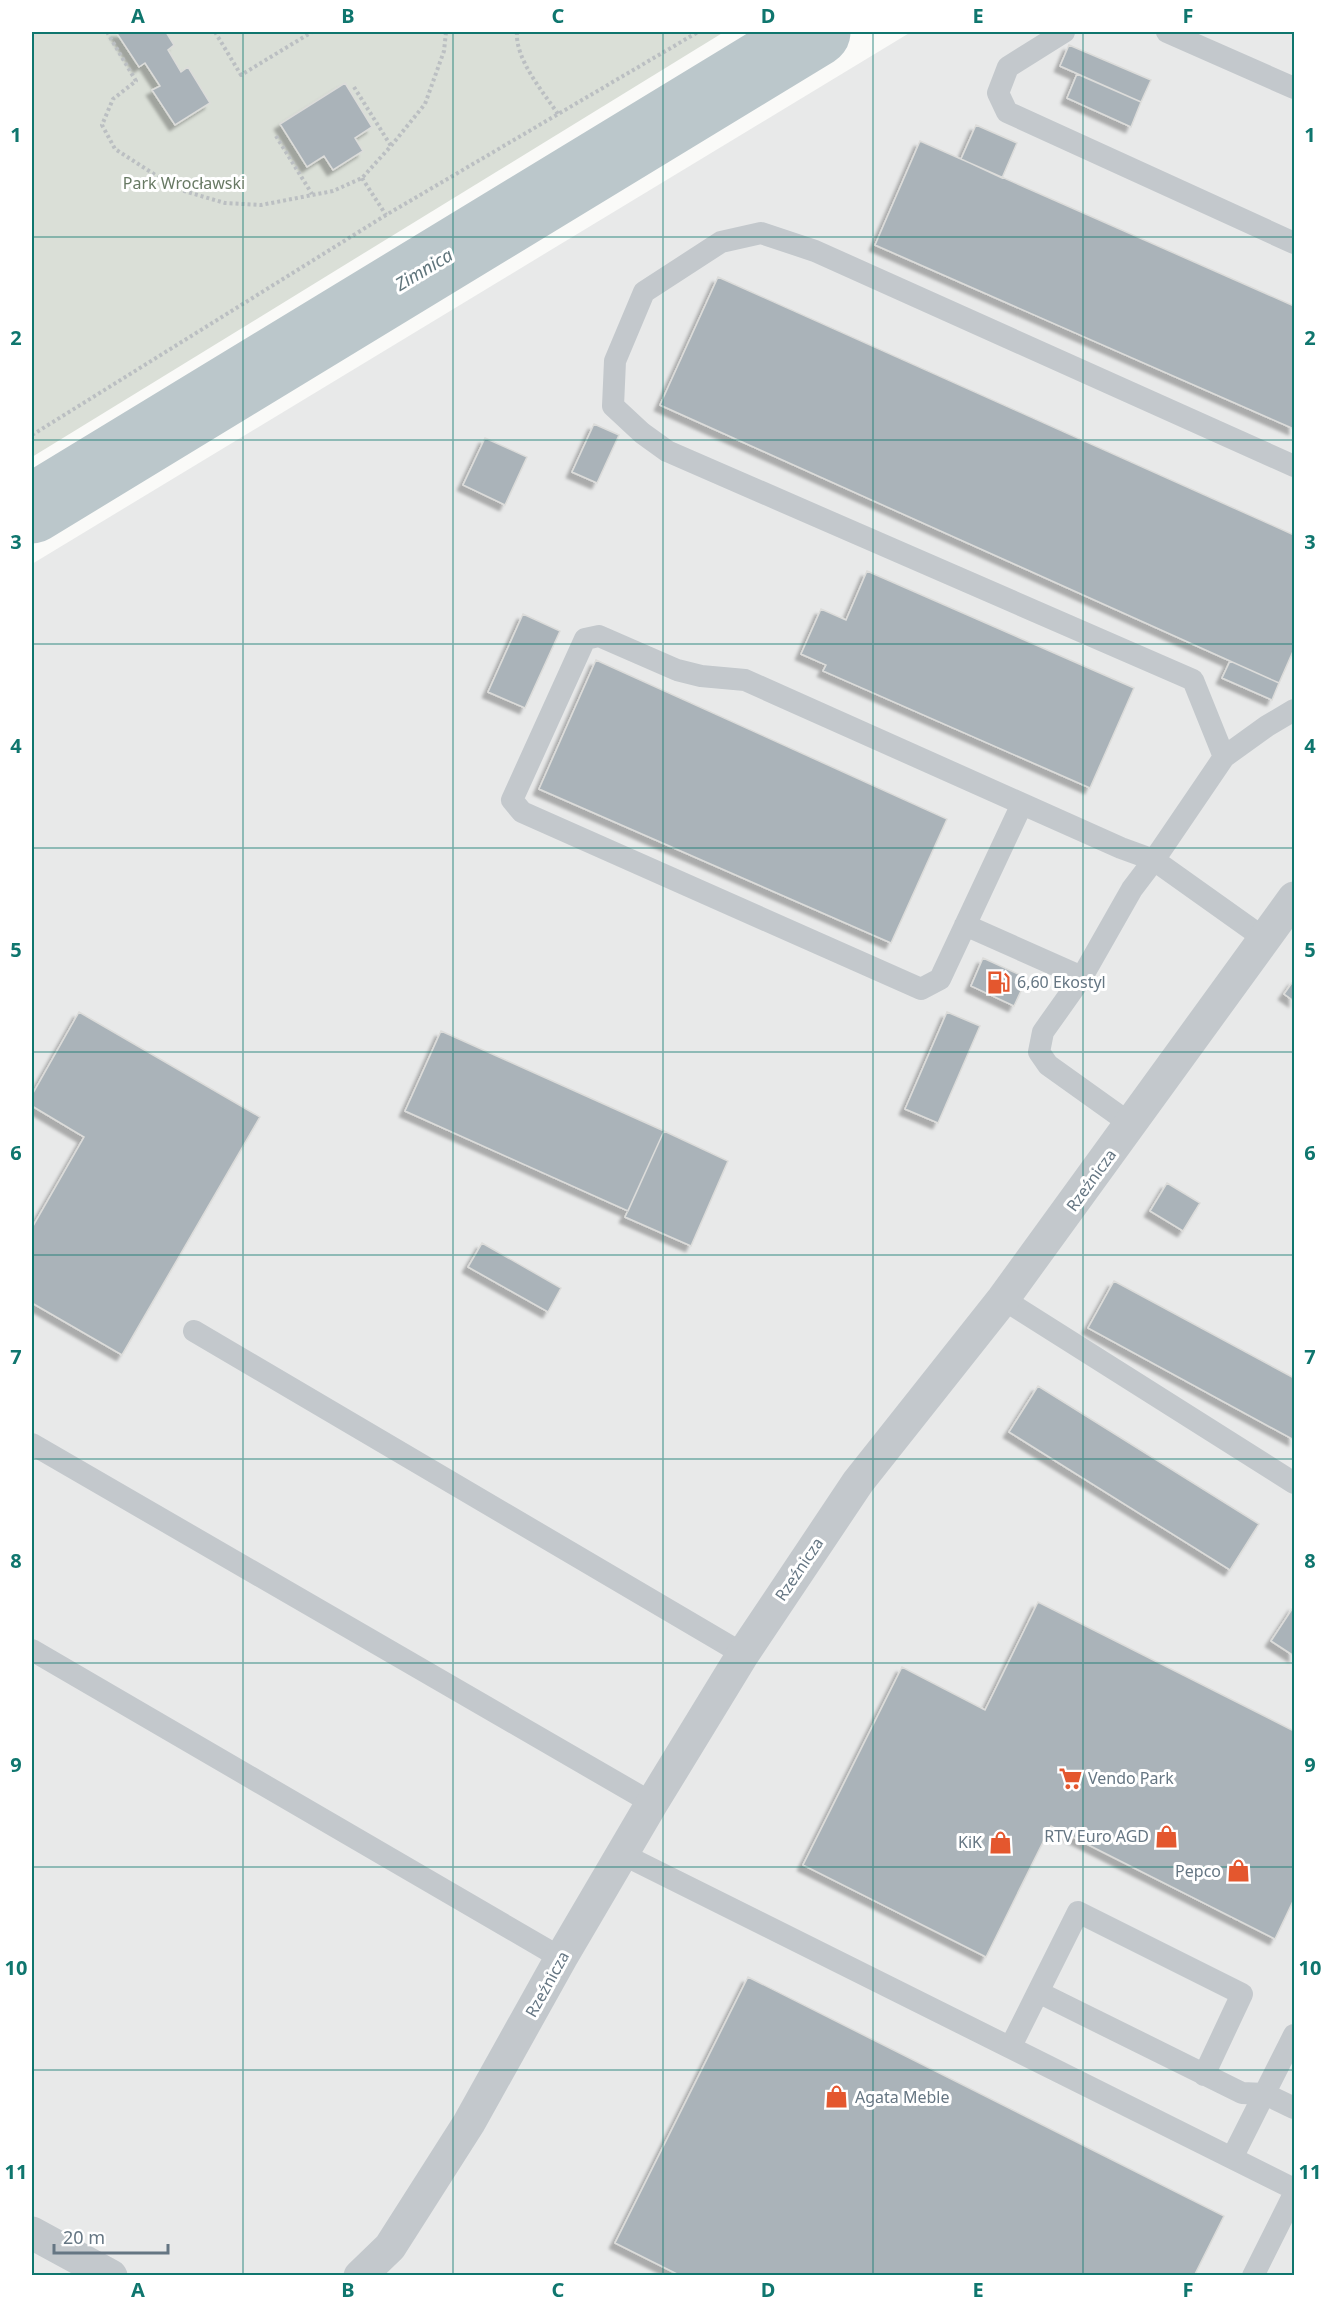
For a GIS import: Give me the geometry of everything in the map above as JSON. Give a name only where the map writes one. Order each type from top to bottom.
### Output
[{"type":"street","name":"Rzeźnicza","points":[[360,2276],[390,2247],[457,2142],[652,1803],[743,1654],[858,1482],[1004,1299],[1294,898]]},
{"type":"street","points":[[32,2233],[111,2276]]},
{"type":"lane","points":[[1064,32],[1008,68],[998,93],[1007,112],[1294,243]]},
{"type":"lane","points":[[1167,32],[1294,88]]},
{"type":"lane","points":[[1224,757],[1193,680],[667,451],[642,433],[613,406],[615,361],[644,292],[721,242],[761,233],[815,251],[1294,466]]},
{"type":"lane","points":[[1022,804],[940,979],[921,989],[522,812],[512,800],[585,639],[599,636],[677,670],[701,676],[745,680],[1121,848],[1154,860],[1265,939]]},
{"type":"lane","points":[[1132,1125],[1048,1065],[1039,1052],[1043,1032],[1082,977],[1132,889],[1224,757],[1294,710]]},
{"type":"lane","points":[[966,925],[1082,977]]},
{"type":"lane","points":[[1004,1299],[1294,1483]]},
{"type":"lane","points":[[194,1331],[743,1654]]},
{"type":"lane","points":[[32,1444],[652,1803]]},
{"type":"lane","points":[[32,1650],[561,1958]]},
{"type":"lane","points":[[622,1854],[1294,2188]]},
{"type":"lane","points":[[1011,2046],[1078,1912],[1242,1994],[1204,2075]]},
{"type":"lane","points":[[1038,1992],[1242,2093],[1265,2094],[1294,2108]]},
{"type":"lane","points":[[1232,2158],[1294,2035]]},
{"type":"lane","points":[[1253,2276],[1294,2194]]},
{"type":"path","points":[[107,32],[136,81],[113,99],[102,125],[115,149],[177,189],[225,203],[261,205],[333,191],[362,178],[425,104],[444,51],[446,32]]},
{"type":"path","points":[[215,32],[241,75],[312,32]]},
{"type":"path","points":[[517,32],[527,69],[558,114]]},
{"type":"path","points":[[32,435],[386,215],[698,32]]},
{"type":"path","points":[[354,87],[391,146]]},
{"type":"path","points":[[276,136],[312,194]]},
{"type":"path","points":[[362,178],[386,215]]},
{"type":"shaded area","points":[[911,32],[1294,32],[1294,2275],[32,2276],[32,564]]},
{"type":"green space","name":"Park Wrocławski","points":[[32,32],[724,32],[32,457]]},
{"type":"building","points":[[116,32],[166,32],[174,45],[168,50],[181,72],[188,67],[210,103],[175,125],[152,90],[160,86],[145,63],[139,67]]},
{"type":"building","points":[[1069,45],[1151,80],[1141,102],[1060,66]]},
{"type":"building","points":[[1077,74],[1141,102],[1131,127],[1067,98]]},
{"type":"building","points":[[345,83],[372,127],[355,138],[363,151],[333,170],[324,156],[307,167],[280,124]]},
{"type":"building","points":[[976,125],[1017,143],[1002,178],[961,159]]},
{"type":"building","points":[[920,141],[1294,306],[1294,429],[875,245]]},
{"type":"building","points":[[718,277],[1294,535],[1294,649],[1279,683],[660,405]]},
{"type":"building","points":[[594,424],[619,435],[597,483],[572,472]]},
{"type":"building","points":[[485,438],[527,457],[505,505],[463,485]]},
{"type":"building","points":[[867,571],[1134,688],[1090,788],[823,671],[826,665],[801,654],[821,609],[846,620]]},
{"type":"building","points":[[523,614],[560,631],[525,708],[488,692]]},
{"type":"building","points":[[596,660],[947,819],[891,943],[539,789]]},
{"type":"building","points":[[1230,661],[1279,683],[1272,700],[1222,678]]},
{"type":"building","name":"6,60 Ekostyl","points":[[983,958],[1027,978],[1014,1006],[971,986]]},
{"type":"building","points":[[1294,980],[1294,1001],[1284,994]]},
{"type":"building","points":[[79,1012],[260,1117],[122,1355],[32,1303],[32,1228],[84,1137],[32,1106],[32,1095]]},
{"type":"building","points":[[947,1012],[980,1026],[938,1123],[905,1109]]},
{"type":"building","points":[[441,1031],[664,1131],[628,1211],[405,1111]]},
{"type":"building","points":[[664,1131],[728,1161],[691,1246],[625,1217]]},
{"type":"building","points":[[1167,1183],[1200,1203],[1183,1231],[1150,1211]]},
{"type":"building","points":[[482,1243],[561,1288],[548,1312],[468,1267]]},
{"type":"building","points":[[1114,1281],[1294,1378],[1294,1440],[1088,1328]]},
{"type":"building","points":[[1038,1386],[1259,1524],[1230,1570],[1009,1432]]},
{"type":"building","name":"Vendo Park","points":[[1038,1602],[1294,1731],[1294,1899],[1275,1939],[1051,1826],[986,1957],[803,1865],[902,1667],[985,1710]]},
{"type":"building","points":[[1294,1606],[1294,1656],[1271,1641]]},
{"type":"building","name":"Agata Meble","points":[[748,1977],[1224,2216],[1194,2276],[681,2276],[615,2243]]},
{"type":"building","name":"Agata Meble","points":[[748,1977],[1224,2216],[1194,2276],[681,2276],[615,2243]]},
{"type":"waterway","name":"Zimnica","points":[[32,509],[816,32]]},
{"type":"place","name":"6,60 Ekostyl","points":[[999,982]]},
{"type":"place","name":"Vendo Park","points":[[1070,1778]]},
{"type":"place","name":"RTV Euro AGD","points":[[1167,1836]]},
{"type":"place","name":"KiK","points":[[1000,1842]]},
{"type":"place","name":"Pepco","points":[[1239,1871]]},
{"type":"place","name":"Agata Meble","points":[[837,2097]]}]
